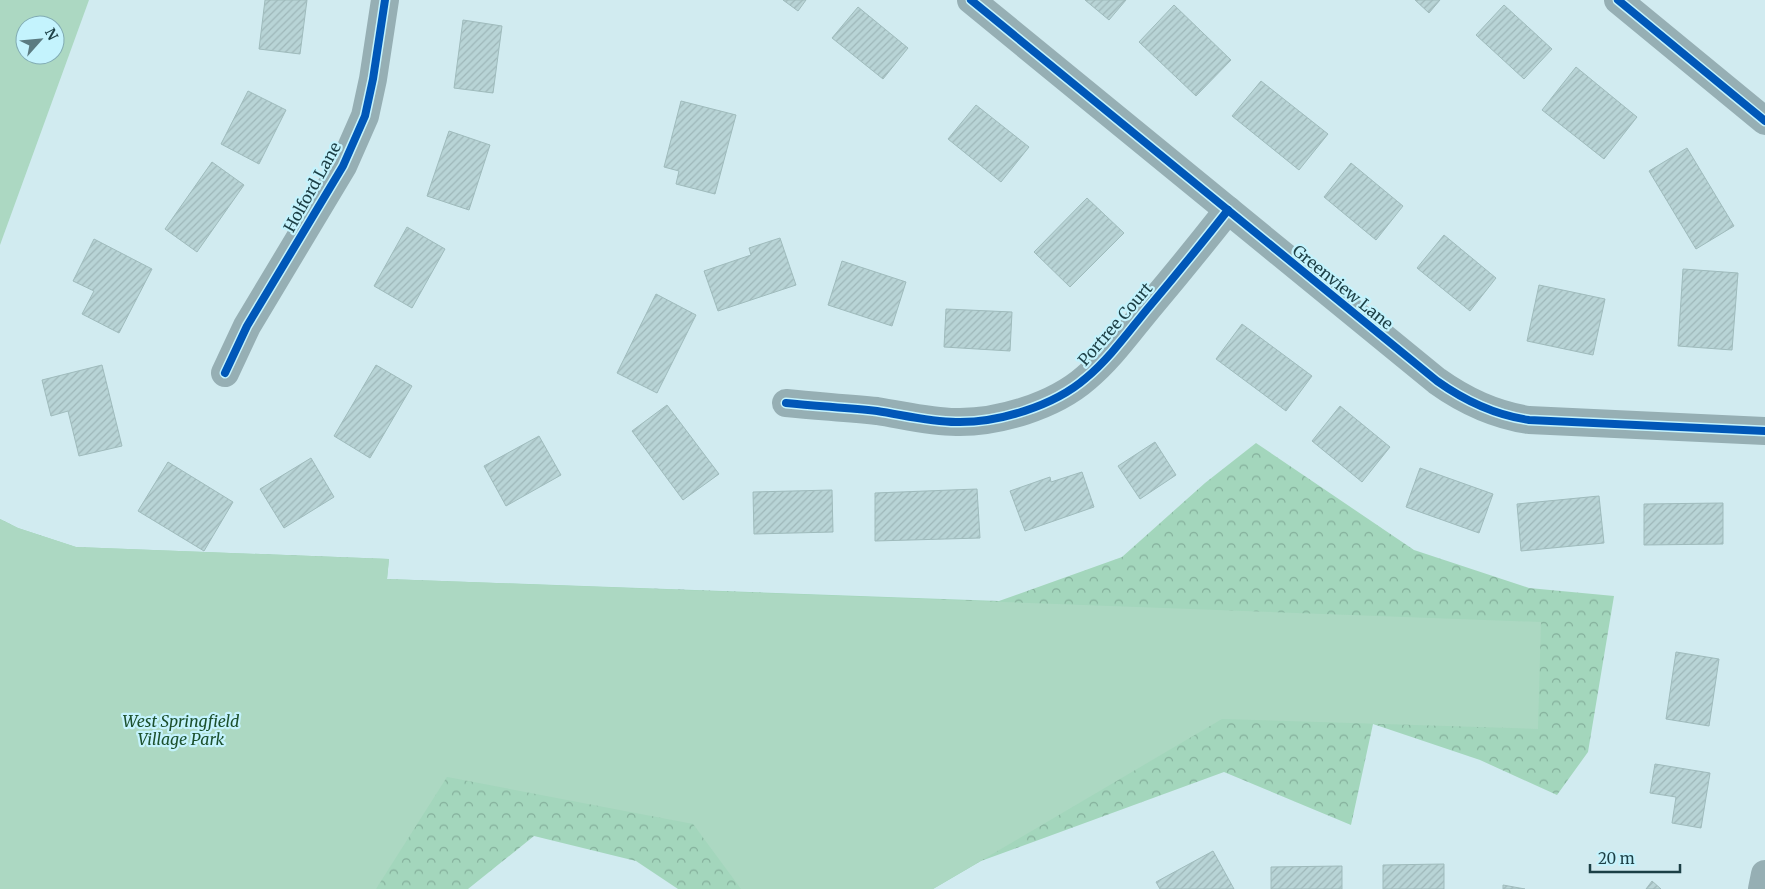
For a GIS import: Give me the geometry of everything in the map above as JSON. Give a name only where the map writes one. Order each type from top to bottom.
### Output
[{"type":"street","name":"Holford Lane","points":[[225,373],[247,326],[342,166],[365,116],[373,79],[385,0]]},
{"type":"street","name":"Greenview Lane","points":[[971,0],[1437,381],[1458,395],[1485,409],[1514,418],[1529,420],[1765,431]]},
{"type":"street","points":[[1618,0],[1765,120]]},
{"type":"street","name":"Portree Court","points":[[786,403],[876,411],[955,422],[979,421],[1019,413],[1042,404],[1070,390],[1105,360],[1197,251],[1228,210]]},
{"type":"street","points":[[1762,889],[1765,874]]},
{"type":"green space","points":[[0,0],[89,0],[0,245]]},
{"type":"green space","name":"West Springfield Village Park","points":[[1256,443],[1414,550],[1529,588],[1614,596],[1588,752],[1557,795],[1480,760],[1373,724],[1351,825],[1224,772],[981,861],[933,889],[678,889],[636,861],[534,836],[468,889],[0,889],[0,519],[18,528],[76,547],[389,559],[387,579],[999,601],[1122,557],[1205,483]]},
{"type":"green space","name":"West Springfield Village Park","points":[[0,519],[18,528],[76,547],[389,559],[387,579],[1541,622],[1538,729],[1222,719],[933,889],[741,889],[693,824],[447,777],[376,889],[0,889]]},
{"type":"building","points":[[265,0],[307,0],[300,54],[259,49]]},
{"type":"building","points":[[783,0],[806,0],[798,11]]},
{"type":"building","points":[[1085,0],[1126,0],[1109,20]]},
{"type":"building","points":[[1415,0],[1440,0],[1429,13]]},
{"type":"building","points":[[1174,5],[1231,60],[1196,96],[1139,42]]},
{"type":"building","points":[[1504,5],[1552,49],[1524,79],[1476,35]]},
{"type":"building","points":[[858,7],[908,48],[883,79],[832,38]]},
{"type":"building","points":[[463,20],[502,26],[493,93],[454,88]]},
{"type":"building","points":[[1576,67],[1637,117],[1604,159],[1542,110]]},
{"type":"building","points":[[1261,81],[1328,134],[1299,170],[1232,116]]},
{"type":"building","points":[[248,91],[286,110],[259,164],[221,144]]},
{"type":"building","points":[[681,101],[736,115],[715,194],[676,184],[679,171],[664,167]]},
{"type":"building","points":[[976,105],[1029,147],[1001,182],[948,139]]},
{"type":"building","points":[[449,131],[490,145],[469,210],[427,196]]},
{"type":"building","points":[[1687,148],[1734,226],[1696,249],[1649,171]]},
{"type":"building","points":[[212,162],[244,185],[197,252],[165,229]]},
{"type":"building","points":[[1351,163],[1403,206],[1376,240],[1324,197]]},
{"type":"building","points":[[1087,198],[1124,233],[1070,287],[1034,252]]},
{"type":"building","points":[[407,227],[445,249],[412,308],[374,286]]},
{"type":"building","points":[[1444,235],[1496,278],[1470,311],[1417,268]]},
{"type":"building","points":[[780,238],[796,285],[718,311],[704,271],[751,255],[749,248]]},
{"type":"building","points":[[94,239],[152,269],[119,333],[82,314],[94,291],[73,281]]},
{"type":"building","points":[[842,261],[906,282],[892,326],[828,305]]},
{"type":"building","points":[[1683,269],[1738,273],[1732,350],[1678,346]]},
{"type":"building","points":[[1539,285],[1605,299],[1593,355],[1527,341]]},
{"type":"building","points":[[656,294],[696,315],[657,393],[617,373]]},
{"type":"building","points":[[946,309],[1012,312],[1010,351],[944,347]]},
{"type":"building","points":[[1242,324],[1312,376],[1286,411],[1216,359]]},
{"type":"building","points":[[102,365],[122,446],[79,456],[68,411],[51,416],[42,380]]},
{"type":"building","points":[[376,365],[412,386],[370,458],[334,436]]},
{"type":"building","points":[[667,405],[719,474],[683,500],[632,431]]},
{"type":"building","points":[[1340,406],[1390,447],[1362,482],[1312,441]]},
{"type":"building","points":[[539,436],[561,475],[506,506],[484,466]]},
{"type":"building","points":[[1155,442],[1176,475],[1140,499],[1118,466]]},
{"type":"building","points":[[311,458],[334,497],[284,528],[260,489]]},
{"type":"building","points":[[168,462],[233,502],[204,551],[138,511]]},
{"type":"building","points":[[1420,468],[1493,494],[1479,533],[1406,507]]},
{"type":"building","points":[[1082,472],[1094,507],[1025,531],[1010,491],[1050,477],[1051,482]]},
{"type":"building","points":[[977,489],[980,538],[875,541],[875,493]]},
{"type":"building","points":[[832,490],[833,532],[754,534],[753,492]]},
{"type":"building","points":[[1599,496],[1604,543],[1521,551],[1517,504]]},
{"type":"building","points":[[1723,503],[1723,544],[1644,545],[1644,504]]},
{"type":"building","points":[[1676,652],[1719,659],[1709,726],[1666,719]]},
{"type":"building","points":[[1655,764],[1710,773],[1701,828],[1672,823],[1676,797],[1650,793]]},
{"type":"building","points":[[1213,851],[1234,889],[1160,889],[1156,882]]},
{"type":"building","points":[[1444,864],[1444,889],[1383,889],[1383,865]]},
{"type":"building","points":[[1342,866],[1342,889],[1271,889],[1271,867]]},
{"type":"building","points":[[1652,881],[1661,889],[1646,889]]},
{"type":"building","points":[[1503,885],[1525,889],[1503,889]]},
{"type":"cycle path","points":[[225,373],[247,326],[343,166],[365,116],[373,79],[385,0]]},
{"type":"cycle path","points":[[971,0],[1437,381],[1458,395],[1492,411],[1529,420],[1765,431]]},
{"type":"cycle path","points":[[1618,0],[1765,121]]},
{"type":"cycle path","points":[[786,403],[877,411],[946,422],[972,422],[1007,416],[1042,404],[1073,388],[1103,362],[1228,210]]}]
